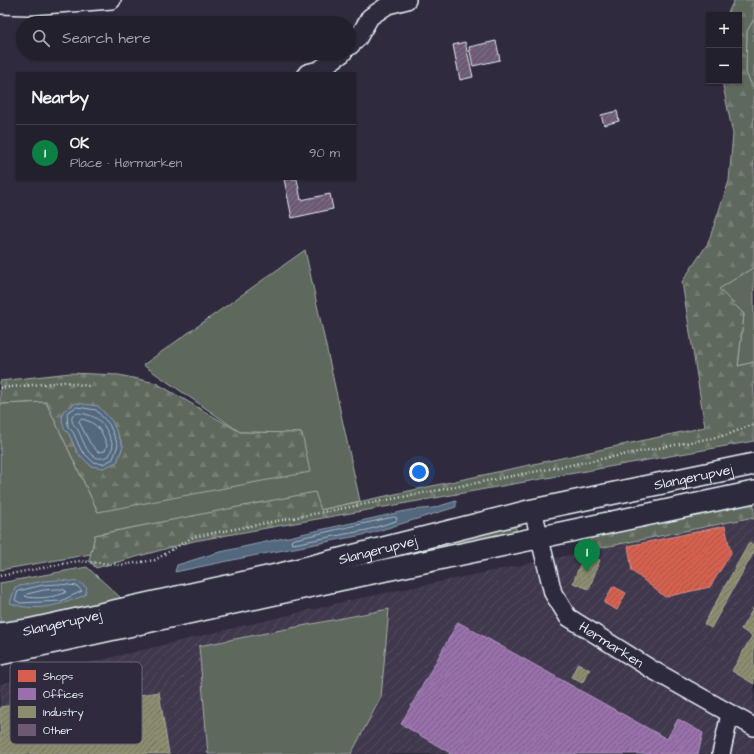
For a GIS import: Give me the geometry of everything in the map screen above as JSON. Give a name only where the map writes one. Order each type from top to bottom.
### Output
[{"type":"main road","name":"Slangerupvej","points":[[0,634],[28,630],[281,574],[533,510],[754,464]]},
{"type":"main road","name":"Slangerupvej","points":[[0,654],[754,492]]},
{"type":"street","points":[[0,5],[29,6],[112,0]]},
{"type":"street","points":[[356,40],[370,17],[388,5],[407,0]]},
{"type":"street","points":[[311,72],[319,70],[333,60]]},
{"type":"street","name":"Hørmarken","points":[[533,510],[552,593],[568,617],[651,669],[754,727]]},
{"type":"street","points":[[721,754],[730,714]]},
{"type":"path","points":[[0,388],[64,382],[89,386]]},
{"type":"path","points":[[0,576],[78,561],[122,565],[155,560],[193,537],[727,435],[754,424]]},
{"type":"shaded area","points":[[749,518],[754,519],[754,754],[0,754],[0,684],[10,682],[10,744],[142,744],[142,662],[92,662],[347,601]]},
{"type":"green space","points":[[734,0],[754,0],[754,19],[747,31],[746,73],[754,90],[754,267],[719,289],[744,314],[738,366],[754,362],[754,441],[194,541],[96,568],[89,561],[95,535],[315,492],[321,510],[705,427],[682,282],[708,243],[729,181],[733,134],[723,84],[742,84],[742,12],[728,12]]},
{"type":"green space","points":[[754,19],[754,90],[746,73],[747,31]]},
{"type":"green space","points":[[305,250],[360,501],[320,510],[315,493],[95,535],[91,554],[0,570],[0,404],[46,402],[98,512],[302,433],[240,432],[143,365]]},
{"type":"green space","points":[[754,267],[754,362],[738,366],[744,314],[718,289]]},
{"type":"green space","points":[[70,373],[119,375],[156,383],[240,432],[302,433],[310,472],[98,512],[46,402],[0,404],[0,381]],"holes":[[[64,429],[118,434],[123,446],[117,462],[77,452],[69,434]]]},
{"type":"green space","points":[[754,502],[754,519],[749,518],[580,552],[592,538]]},
{"type":"green space","points":[[510,524],[515,527],[518,532],[0,641]]},
{"type":"green space","points":[[87,567],[121,598],[27,624],[0,625],[0,583]]},
{"type":"green space","points":[[389,609],[381,697],[351,754],[208,754],[199,646]]},
{"type":"water","points":[[76,403],[98,406],[112,421],[123,446],[117,462],[103,468],[91,466],[77,452],[69,434],[64,429],[62,421],[63,411]]},
{"type":"water","points":[[456,501],[456,507],[368,534],[175,572],[177,565],[216,553],[410,510],[433,508]]},
{"type":"water","points":[[59,580],[79,582],[87,588],[85,595],[57,605],[38,608],[19,606],[10,603],[15,587],[43,581]]},
{"type":"building: Shops","points":[[725,526],[731,553],[710,587],[665,597],[632,571],[628,546]]},
{"type":"building: Shops","points":[[613,586],[626,593],[617,610],[604,603]]},
{"type":"building: Offices","points":[[458,622],[667,739],[678,719],[703,733],[698,754],[449,754],[450,753],[401,724]]},
{"type":"building: Industry","points":[[749,543],[754,545],[754,552],[711,628],[704,624]]},
{"type":"building: Industry","points":[[584,554],[600,560],[589,589],[573,583]]},
{"type":"building: Industry","points":[[754,607],[754,684],[732,671],[752,636],[741,629]]},
{"type":"building: Industry","points":[[578,663],[590,670],[582,683],[571,677]]},
{"type":"building: Industry","points":[[159,692],[169,754],[0,754],[0,707],[10,705],[10,744],[142,744],[142,695]]},
{"type":"building: Other","points":[[496,41],[500,60],[473,66],[469,47]]},
{"type":"building: Other","points":[[465,42],[473,77],[460,80],[453,45]]},
{"type":"building: Other","points":[[617,111],[619,121],[604,125],[601,115]]},
{"type":"building: Other","points":[[284,180],[297,180],[301,200],[330,194],[333,209],[292,218]]},
{"type":"place","name":"OK","points":[[587,572]]}]
